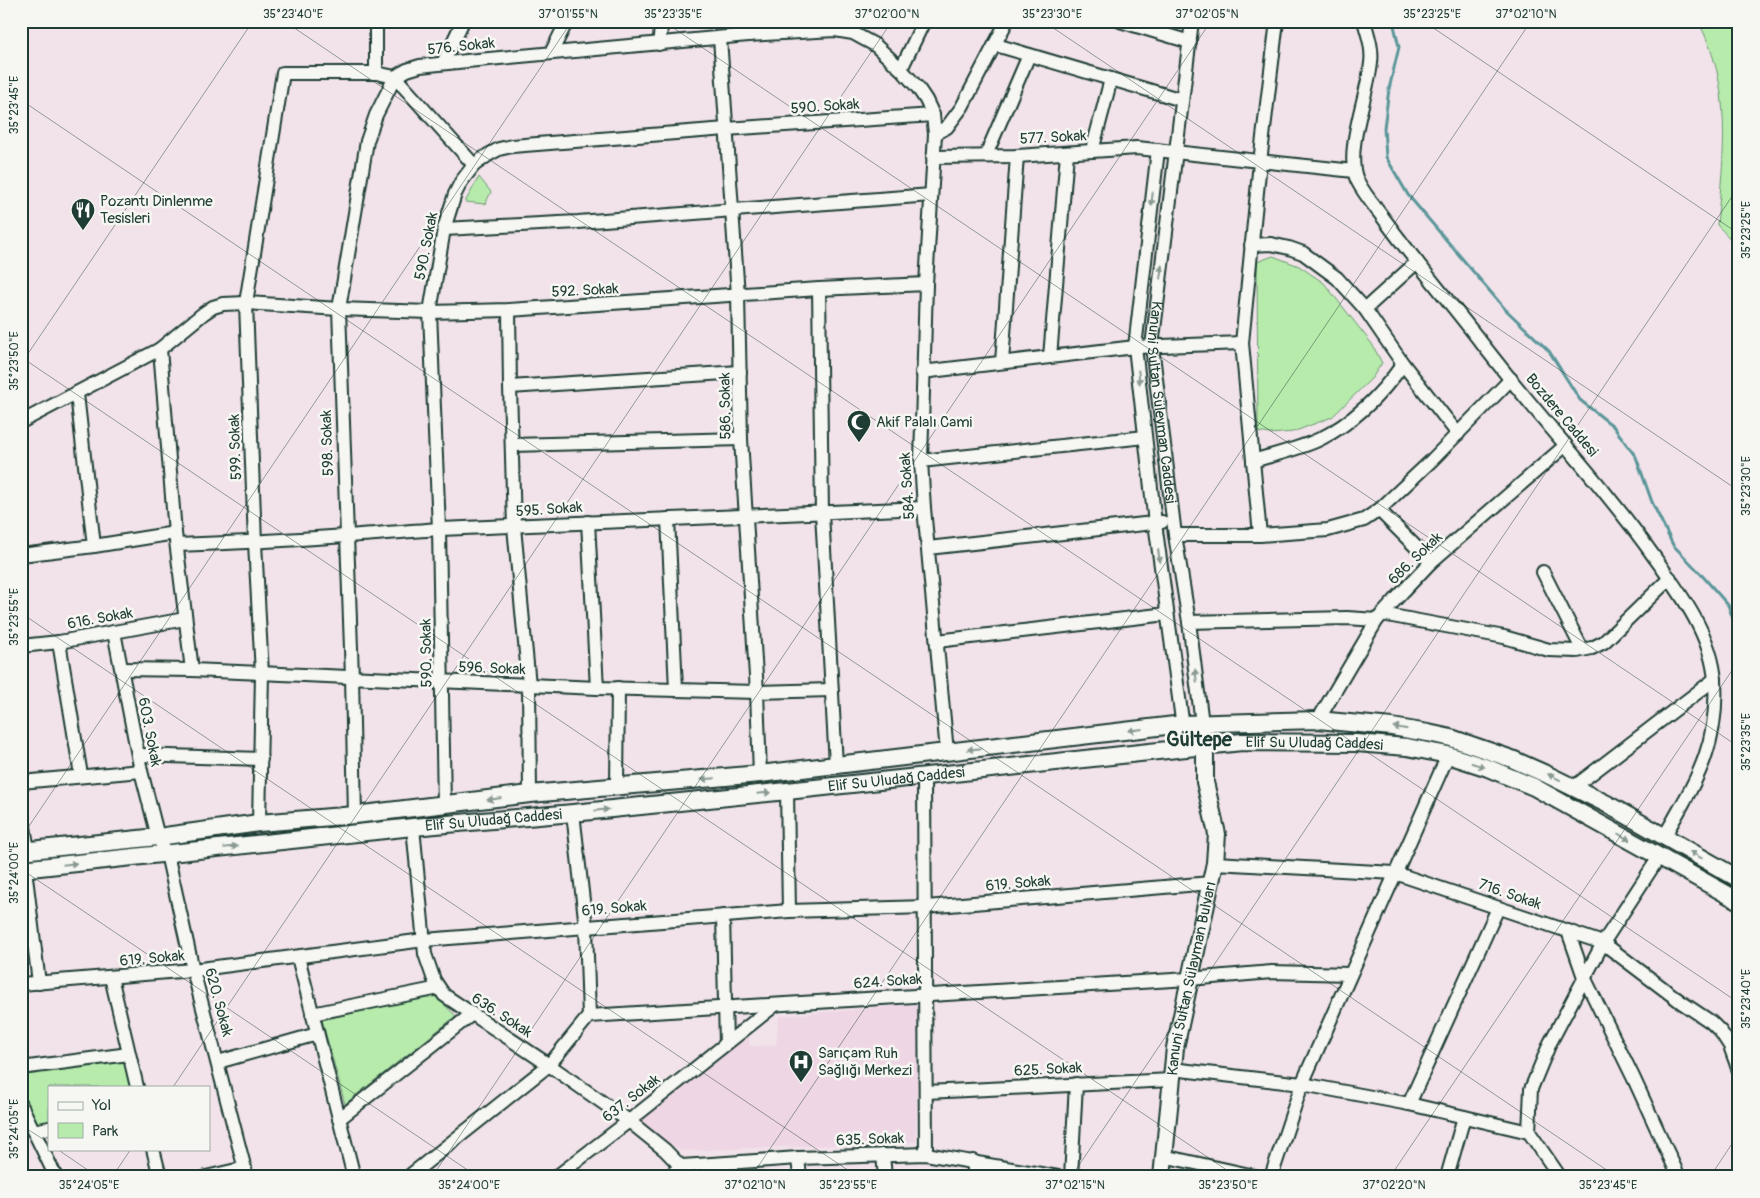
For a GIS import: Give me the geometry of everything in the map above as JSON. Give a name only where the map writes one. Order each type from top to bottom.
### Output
[{"type":"main road","name":"Elif Su Uludağ Caddesi","points":[[25,850],[259,823],[355,815],[530,794],[760,774],[1183,724],[1318,720],[1392,727],[1450,738],[1512,759],[1607,804],[1739,879]]},
{"type":"main road","name":"Elif Su Uludağ Caddesi","points":[[23,869],[413,827],[787,791],[1242,742],[1356,743],[1407,747],[1448,755],[1488,768],[1534,787],[1557,799],[1739,901]]},
{"type":"main road","name":"Kanuni Sultan Süleyman Caddesi","points":[[1205,747],[1205,782]]},
{"type":"main road","points":[[1186,749],[1205,782]]},
{"type":"main road","name":"Kanuni Sultan Sülayman Bulvarı","points":[[1162,1177],[1172,1075],[1189,979],[1215,863],[1217,834],[1205,782]]},
{"type":"street","points":[[376,21],[376,73],[395,77],[474,165]]},
{"type":"street","points":[[443,63],[463,21]]},
{"type":"street","points":[[551,53],[567,21]]},
{"type":"street","points":[[659,44],[662,21]]},
{"type":"street","points":[[748,35],[755,21]]},
{"type":"street","points":[[901,69],[924,21]]},
{"type":"street","points":[[935,134],[947,127],[962,107],[1007,21]]},
{"type":"street","name":"Kanuni Sultan Süleyman Caddesi","points":[[1192,21],[1152,346],[1173,521],[1205,747]]},
{"type":"street","points":[[1260,535],[1242,343],[1260,162],[1277,21]]},
{"type":"street","points":[[1354,171],[1357,129],[1372,61],[1364,21]]},
{"type":"street","points":[[1123,22],[1190,42]]},
{"type":"street","name":"576. Sokak","points":[[395,77],[407,70],[443,63],[837,26],[875,46],[901,69],[918,88],[933,115],[935,134],[933,157]]},
{"type":"street","name":"586. Sokak","points":[[720,38],[738,295],[741,439],[757,692],[760,774]]},
{"type":"street","points":[[996,45],[1182,100]]},
{"type":"street","points":[[986,155],[1029,55]]},
{"type":"street","name":"599. Sokak","points":[[259,823],[262,674],[246,303],[283,73],[376,73]]},
{"type":"street","name":"598. Sokak","points":[[355,815],[339,309],[367,141],[376,115],[395,77]]},
{"type":"street","points":[[1092,151],[1111,79]]},
{"type":"street","name":"590. Sokak","points":[[444,805],[439,529],[430,312],[444,229],[455,194],[461,182],[474,165],[488,154],[512,146],[726,128],[933,115]]},
{"type":"street","name":"577. Sokak","points":[[933,157],[1016,156],[1136,148],[1354,171]]},
{"type":"street","points":[[1158,150],[1136,347],[1155,523],[1186,749]]},
{"type":"street","points":[[1050,357],[1067,153]]},
{"type":"street","points":[[1002,362],[1016,156]]},
{"type":"street","name":"584. Sokak","points":[[933,157],[922,372],[921,461],[947,752]]},
{"type":"street","name":"Bozdere Caddesi","points":[[1354,171],[1368,197],[1416,262],[1511,380],[1614,502],[1670,578],[1698,626],[1708,649],[1715,679],[1716,712],[1711,742],[1699,775],[1664,837]]},
{"type":"street","points":[[444,229],[578,222],[931,195]]},
{"type":"street","points":[[1251,246],[1271,244],[1303,253],[1337,278],[1365,309],[1403,364],[1458,434]]},
{"type":"street","points":[[1365,309],[1416,262]]},
{"type":"street","name":"592. Sokak","points":[[21,422],[77,394],[160,348],[204,313],[213,307],[223,304],[246,303],[430,312],[509,310],[819,289],[926,284]]},
{"type":"street","points":[[819,289],[822,513],[836,765]]},
{"type":"street","points":[[509,310],[514,528],[529,685],[530,794]]},
{"type":"street","points":[[922,372],[1136,347],[1242,343]]},
{"type":"street","points":[[160,348],[176,539],[192,670]]},
{"type":"street","points":[[1253,461],[1314,441],[1343,425],[1376,397],[1403,364]]},
{"type":"street","points":[[510,387],[740,372]]},
{"type":"street","points":[[1175,535],[1260,535],[1328,530],[1364,520],[1379,510],[1511,380]]},
{"type":"street","points":[[77,394],[94,546]]},
{"type":"street","points":[[921,461],[1145,438]]},
{"type":"street","points":[[512,446],[741,439]]},
{"type":"street","name":"686. Sokak","points":[[1318,720],[1379,617],[1431,562],[1566,445]]},
{"type":"street","name":"595. Sokak","points":[[21,555],[176,539],[255,542],[439,529],[514,528],[588,522],[668,519],[746,518],[924,508]]},
{"type":"street","points":[[1379,510],[1431,562]]},
{"type":"street","points":[[668,519],[676,689]]},
{"type":"street","points":[[928,548],[1173,521]]},
{"type":"street","points":[[588,522],[597,688]]},
{"type":"street","points":[[1543,572],[1582,650]]},
{"type":"street","points":[[1188,622],[1379,617],[1504,637],[1549,650],[1582,650],[1592,648],[1604,642],[1670,578]]},
{"type":"street","points":[[937,641],[1167,614]]},
{"type":"street","name":"616. Sokak","points":[[21,646],[59,642],[185,619]]},
{"type":"street","name":"603. Sokak","points":[[114,632],[140,771],[158,836]]},
{"type":"street","points":[[59,642],[81,775]]},
{"type":"street","name":"596. Sokak","points":[[122,670],[192,670],[352,676],[443,682],[597,688],[757,692],[831,690]]},
{"type":"street","points":[[1574,787],[1715,679]]},
{"type":"street","points":[[617,787],[618,688]]},
{"type":"street","points":[[138,755],[260,759]]},
{"type":"street","points":[[1271,1177],[1302,1084],[1448,755]]},
{"type":"street","points":[[21,782],[140,771]]},
{"type":"street","points":[[924,776],[926,1154]]},
{"type":"street","points":[[787,791],[789,911]]},
{"type":"street","points":[[21,809],[25,850]]},
{"type":"street","points":[[408,1177],[549,1065],[589,1016],[586,927],[572,813]]},
{"type":"street","name":"636. Sokak","points":[[413,827],[427,963],[439,988],[450,1000],[549,1065],[629,1121],[665,1150],[692,1177]]},
{"type":"street","name":"620. Sokak","points":[[158,836],[167,854],[193,970],[246,1172]]},
{"type":"street","points":[[1560,1177],[1529,1132],[1531,1089],[1550,1043],[1603,942],[1659,857]]},
{"type":"street","name":"716. Sokak","points":[[1215,863],[1395,872],[1603,942],[1722,1032],[1734,1048],[1739,1071]]},
{"type":"street","points":[[23,869],[39,983]]},
{"type":"street","name":"619. Sokak","points":[[21,984],[193,970],[424,940],[789,911],[926,907],[1211,883]]},
{"type":"street","points":[[1408,1104],[1498,908]]},
{"type":"street","points":[[723,916],[726,1044]]},
{"type":"street","points":[[1568,931],[1584,977],[1678,1177]]},
{"type":"street","points":[[298,957],[354,1177]]},
{"type":"street","name":"624. Sokak","points":[[589,1016],[1189,979],[1272,972],[1350,974]]},
{"type":"street","points":[[111,977],[137,1086]]},
{"type":"street","points":[[312,1014],[439,988]]},
{"type":"street","name":"637. Sokak","points":[[556,1177],[775,1005]]},
{"type":"street","points":[[339,1119],[472,1014]]},
{"type":"street","points":[[218,1062],[317,1034]]},
{"type":"street","points":[[21,1068],[129,1054]]},
{"type":"street","name":"625. Sokak","points":[[926,1092],[1076,1084],[1172,1075],[1302,1084],[1408,1104],[1529,1132]]},
{"type":"street","points":[[1072,1177],[1076,1084]]},
{"type":"street","points":[[21,1105],[56,1177]]},
{"type":"street","points":[[1447,1177],[1464,1117]]},
{"type":"street","points":[[33,1131],[48,1128]]},
{"type":"street","points":[[153,1150],[160,1177]]},
{"type":"street","name":"635. Sokak","points":[[682,1166],[798,1158],[926,1154],[1058,1177]]},
{"type":"street","points":[[883,1155],[885,1177]]},
{"type":"street","points":[[1163,1156],[1259,1177]]},
{"type":"street","points":[[798,1158],[800,1177]]},
{"type":"street","points":[[973,1161],[974,1177]]},
{"type":"street","points":[[668,1177],[682,1166]]},
{"type":"street","points":[[206,1177],[246,1172]]},
{"type":"shaded area","name":"Sarıçam Ruh Sağlığı Merkezi","points":[[918,1004],[916,1142],[682,1151],[666,1142],[639,1119],[748,1030],[750,1046],[776,1045],[779,1016]]},
{"type":"green space","points":[[1698,21],[1739,21],[1739,248],[1717,225],[1723,147],[1721,96],[1717,70]]},
{"type":"green space","points":[[479,177],[491,192],[485,204],[465,202]]},
{"type":"green space","points":[[1273,256],[1299,266],[1324,283],[1372,344],[1382,363],[1372,378],[1332,417],[1293,432],[1270,434],[1258,432],[1257,262]]},
{"type":"green space","points":[[434,995],[456,1016],[345,1104],[322,1020]]},
{"type":"green space","points":[[124,1061],[131,1086],[48,1086],[48,1122],[36,1125],[21,1088],[21,1074]]},
{"type":"waterway","points":[[1393,21],[1399,47],[1389,89],[1384,128],[1386,157],[1408,195],[1505,309],[1549,351],[1580,400],[1613,426],[1636,457],[1652,502],[1673,545],[1728,605],[1739,635]]},
{"type":"waterway","points":[[1737,815],[1739,795]]},
{"type":"place","name":"Pozantı Dinlenme Tesisleri","points":[[83,231]]},
{"type":"place","name":"Akif Palalı Cami","points":[[859,443]]},
{"type":"place","name":"Sarıçam Ruh Sağlığı Merkezi","points":[[801,1083]]},
{"type":"district","name":"Gültepe","points":[[1199,739]]}]
